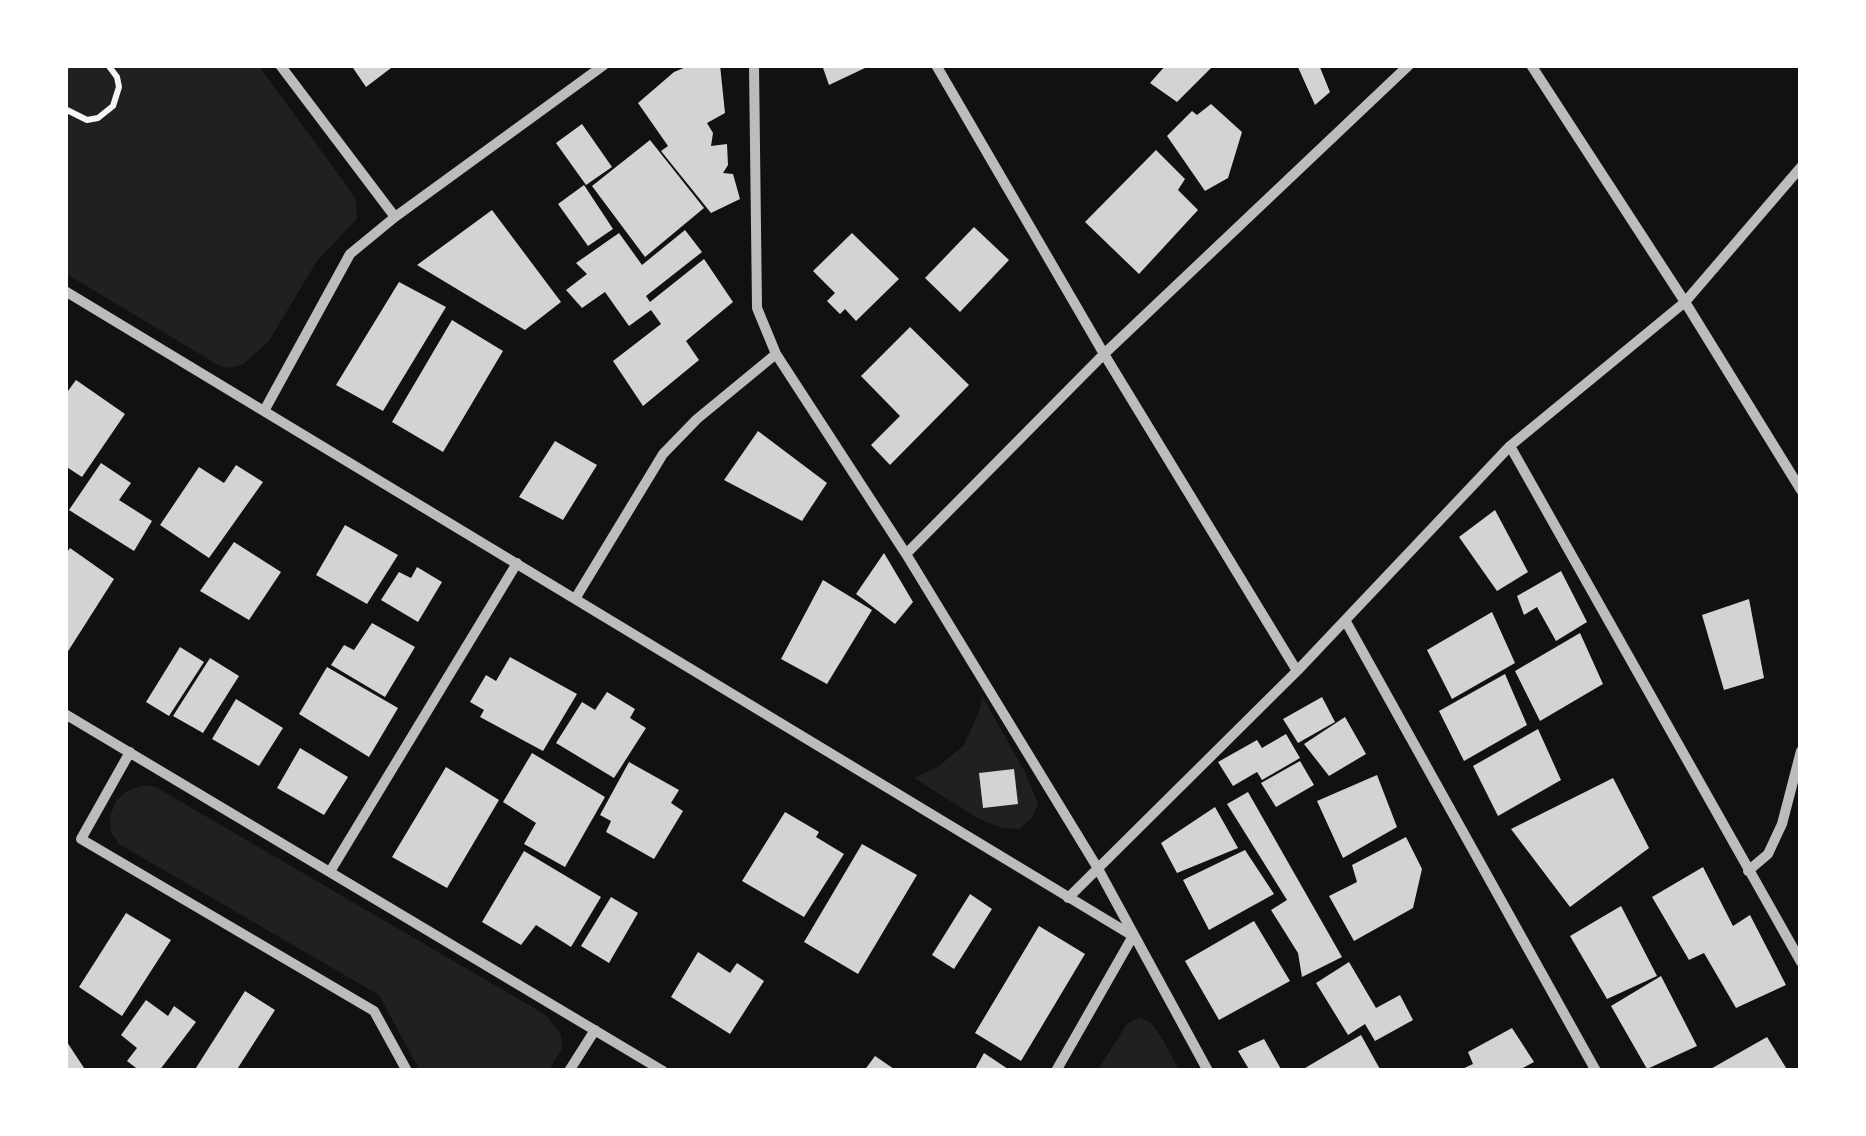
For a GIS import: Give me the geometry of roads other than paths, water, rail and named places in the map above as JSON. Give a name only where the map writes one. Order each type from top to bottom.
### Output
[{"type":"street","points":[[280,65],[395,218]]},
{"type":"street","points":[[264,411],[350,254],[604,65]]},
{"type":"street","points":[[754,65],[758,308],[776,354],[906,554],[1097,867],[1208,1071]]},
{"type":"street","points":[[936,65],[1104,354],[1296,671]]},
{"type":"street","points":[[906,554],[1104,354],[1410,65]]},
{"type":"street","points":[[1531,65],[1801,490]]},
{"type":"street","points":[[1068,898],[1296,671],[1510,446],[1685,302],[1801,168]]},
{"type":"street","points":[[65,290],[1133,936]]},
{"type":"street","points":[[575,599],[663,454],[696,420],[776,354]]},
{"type":"street","points":[[1510,446],[1801,962]]},
{"type":"street","points":[[331,870],[517,563]]},
{"type":"street","points":[[1345,620],[1596,1071]]},
{"type":"street","points":[[65,714],[663,1071]]},
{"type":"street","points":[[1748,871],[1768,854],[1782,824],[1801,751]]},
{"type":"street","points":[[130,752],[81,838],[374,1011],[407,1071]]},
{"type":"street","points":[[1056,1071],[1133,936]]},
{"type":"street","points":[[569,1071],[594,1030]]}]
